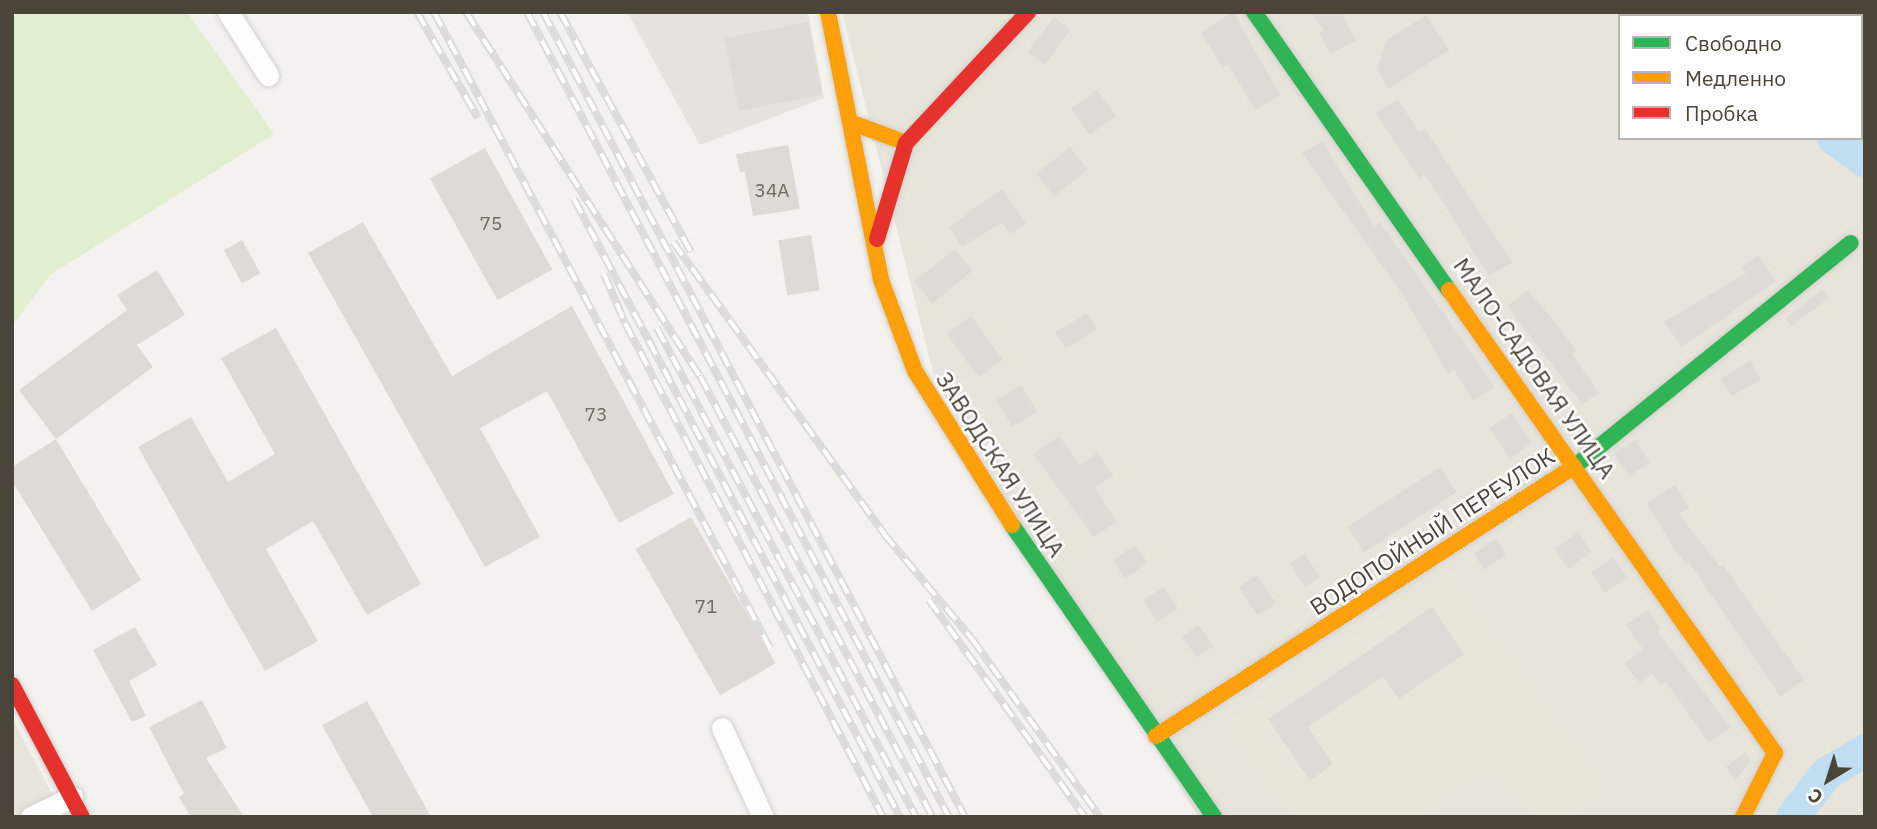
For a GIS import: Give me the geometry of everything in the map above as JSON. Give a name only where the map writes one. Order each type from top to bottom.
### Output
[{"type":"street","points":[[229,12],[268,75]]},
{"type":"street","name":"ЗАВОДСКАЯ УЛИЦА","points":[[828,12],[875,248],[901,340],[930,401],[1156,736],[1214,817]]},
{"type":"street","points":[[875,248],[906,143],[1028,12]]},
{"type":"street","name":"МАЛО-САДОВАЯ УЛИЦА","points":[[1254,12],[1577,465],[1775,753],[1744,817]]},
{"type":"street","points":[[850,122],[906,143]]},
{"type":"street","name":"ВОДОПОЙНЫЙ ПЕРЕУЛОК","points":[[1156,736],[1577,465],[1851,243]]},
{"type":"street","points":[[12,685],[82,817]]},
{"type":"street","points":[[722,728],[763,817]]},
{"type":"street","points":[[31,817],[72,797]]},
{"type":"shaded area","points":[[627,12],[808,12],[824,98],[700,145]]},
{"type":"shaded area","points":[[842,12],[1865,12],[1865,817],[1198,817],[935,380]]},
{"type":"shaded area","points":[[1457,570],[1615,787],[1573,817],[1535,817],[1499,766],[1427,817],[1297,817],[1230,722]]},
{"type":"shaded area","points":[[12,717],[64,817],[12,817]]},
{"type":"green space","points":[[12,12],[187,12],[274,134],[50,275],[12,326]]},
{"type":"building","points":[[1233,12],[1280,95],[1255,110],[1228,64],[1223,67],[1201,33]]},
{"type":"building","points":[[1311,12],[1341,12],[1356,41],[1330,54],[1319,33],[1324,30]]},
{"type":"building","points":[[1426,15],[1449,50],[1389,89],[1377,69],[1386,41]]},
{"type":"building","points":[[1054,17],[1071,30],[1044,65],[1028,52]]},
{"type":"building","points":[[808,22],[822,95],[739,111],[725,38]]},
{"type":"building","points":[[1097,90],[1116,116],[1090,135],[1071,109]]},
{"type":"building","points":[[1398,99],[1419,133],[1425,129],[1512,262],[1489,276],[1425,174],[1419,178],[1376,113]]},
{"type":"building","points":[[1322,141],[1374,226],[1380,222],[1495,387],[1473,400],[1454,370],[1448,374],[1405,298],[1302,153]]},
{"type":"building","points":[[788,145],[800,209],[753,216],[745,172],[740,172],[736,154]]},
{"type":"building","points":[[1070,147],[1088,170],[1054,196],[1036,173]]},
{"type":"building","points":[[485,148],[552,270],[497,300],[430,179]]},
{"type":"building","points":[[1002,189],[1026,223],[1010,234],[1002,223],[962,247],[949,227]]},
{"type":"building","points":[[363,222],[452,376],[572,306],[674,494],[619,523],[547,391],[480,428],[540,537],[485,567],[308,253]]},
{"type":"building","points":[[811,235],[820,290],[787,295],[778,240]]},
{"type":"building","points":[[242,240],[260,273],[242,283],[224,250]]},
{"type":"building","points":[[955,249],[973,271],[932,303],[915,282]]},
{"type":"building","points":[[1758,255],[1776,281],[1682,347],[1664,322],[1746,273],[1742,267]]},
{"type":"building","points":[[157,270],[185,315],[137,345],[153,367],[56,439],[19,390],[127,310],[117,295]]},
{"type":"building","points":[[1822,289],[1829,298],[1791,326],[1785,319]]},
{"type":"building","points":[[1528,290],[1576,351],[1572,354],[1599,393],[1582,404],[1507,306]]},
{"type":"building","points":[[1087,313],[1097,329],[1066,349],[1056,333]]},
{"type":"building","points":[[971,316],[1003,360],[978,377],[947,334]]},
{"type":"building","points":[[276,328],[421,584],[367,615],[313,521],[266,549],[318,641],[265,671],[138,447],[191,417],[228,482],[275,454],[221,358]]},
{"type":"building","points":[[1750,361],[1761,379],[1732,397],[1721,379]]},
{"type":"building","points":[[1021,385],[1037,412],[1012,427],[996,400]]},
{"type":"building","points":[[1512,413],[1532,443],[1510,458],[1490,428]]},
{"type":"building","points":[[1059,436],[1080,465],[1097,453],[1113,475],[1095,488],[1117,522],[1094,537],[1033,454]]},
{"type":"building","points":[[56,439],[141,580],[92,611],[12,481],[12,467]]},
{"type":"building","points":[[1635,440],[1650,462],[1629,476],[1614,454]]},
{"type":"building","points":[[1440,467],[1456,492],[1364,552],[1348,527]]},
{"type":"building","points":[[1675,485],[1689,507],[1679,514],[1720,567],[1723,565],[1804,680],[1780,696],[1689,562],[1686,564],[1673,547],[1647,503]]},
{"type":"building","points":[[691,517],[776,663],[720,695],[636,549]]},
{"type":"building","points":[[1578,532],[1592,552],[1568,568],[1554,549]]},
{"type":"building","points":[[1495,539],[1506,555],[1485,569],[1474,554]]},
{"type":"building","points":[[1135,545],[1147,563],[1125,578],[1113,560]]},
{"type":"building","points":[[1305,554],[1320,578],[1305,587],[1290,564]]},
{"type":"building","points":[[1613,557],[1627,577],[1605,592],[1591,572]]},
{"type":"building","points":[[1257,575],[1276,603],[1258,615],[1239,587]]},
{"type":"building","points":[[1164,587],[1178,609],[1157,622],[1144,600]]},
{"type":"building","points":[[1432,607],[1464,654],[1399,699],[1383,676],[1308,727],[1333,764],[1310,781],[1268,719]]},
{"type":"building","points":[[1648,610],[1661,629],[1658,632],[1731,728],[1709,743],[1666,682],[1661,685],[1652,673],[1640,683],[1624,664],[1643,649],[1626,625]]},
{"type":"building","points":[[1198,625],[1213,646],[1197,658],[1182,637]]},
{"type":"building","points":[[135,627],[157,665],[129,681],[146,716],[132,722],[93,650]]},
{"type":"building","points":[[202,700],[227,748],[206,758],[244,817],[191,817],[179,797],[184,794],[149,727]]},
{"type":"building","points":[[367,701],[431,817],[373,817],[322,725]]},
{"type":"building","points":[[1745,752],[1751,761],[1735,780],[1726,767]]},
{"type":"waterway","points":[[1836,140],[1865,160]]},
{"type":"waterway","points":[[1792,817],[1826,773],[1865,750]]},
{"type":"railway","points":[[417,12],[478,118]]},
{"type":"railway","points":[[434,12],[770,648]]},
{"type":"railway","points":[[466,12],[700,376],[933,817]]},
{"type":"railway","points":[[527,12],[949,817]]},
{"type":"railway","points":[[543,12],[965,817]]},
{"type":"railway","points":[[560,12],[691,252]]},
{"type":"railway","points":[[574,199],[900,817]]},
{"type":"railway","points":[[673,242],[884,534],[972,639],[1100,817]]},
{"type":"railway","points":[[604,274],[625,323],[883,817]]},
{"type":"railway","points":[[657,328],[916,817]]},
{"type":"railway","points":[[929,600],[1085,817]]},
{"type":"traffic: fast","points":[[1254,12],[1449,290]]},
{"type":"traffic: fast","points":[[1574,467],[1851,243]]},
{"type":"traffic: fast","points":[[1012,525],[1214,817]]},
{"type":"traffic: slow","points":[[828,12],[881,280],[915,371],[1012,525]]},
{"type":"traffic: slow","points":[[850,122],[906,143]]},
{"type":"traffic: slow","points":[[1449,290],[1775,753],[1743,817]]},
{"type":"traffic: slow","points":[[1156,736],[1574,467]]},
{"type":"traffic: jam","points":[[877,239],[906,143],[1028,12]]},
{"type":"traffic: jam","points":[[12,685],[82,817]]}]
